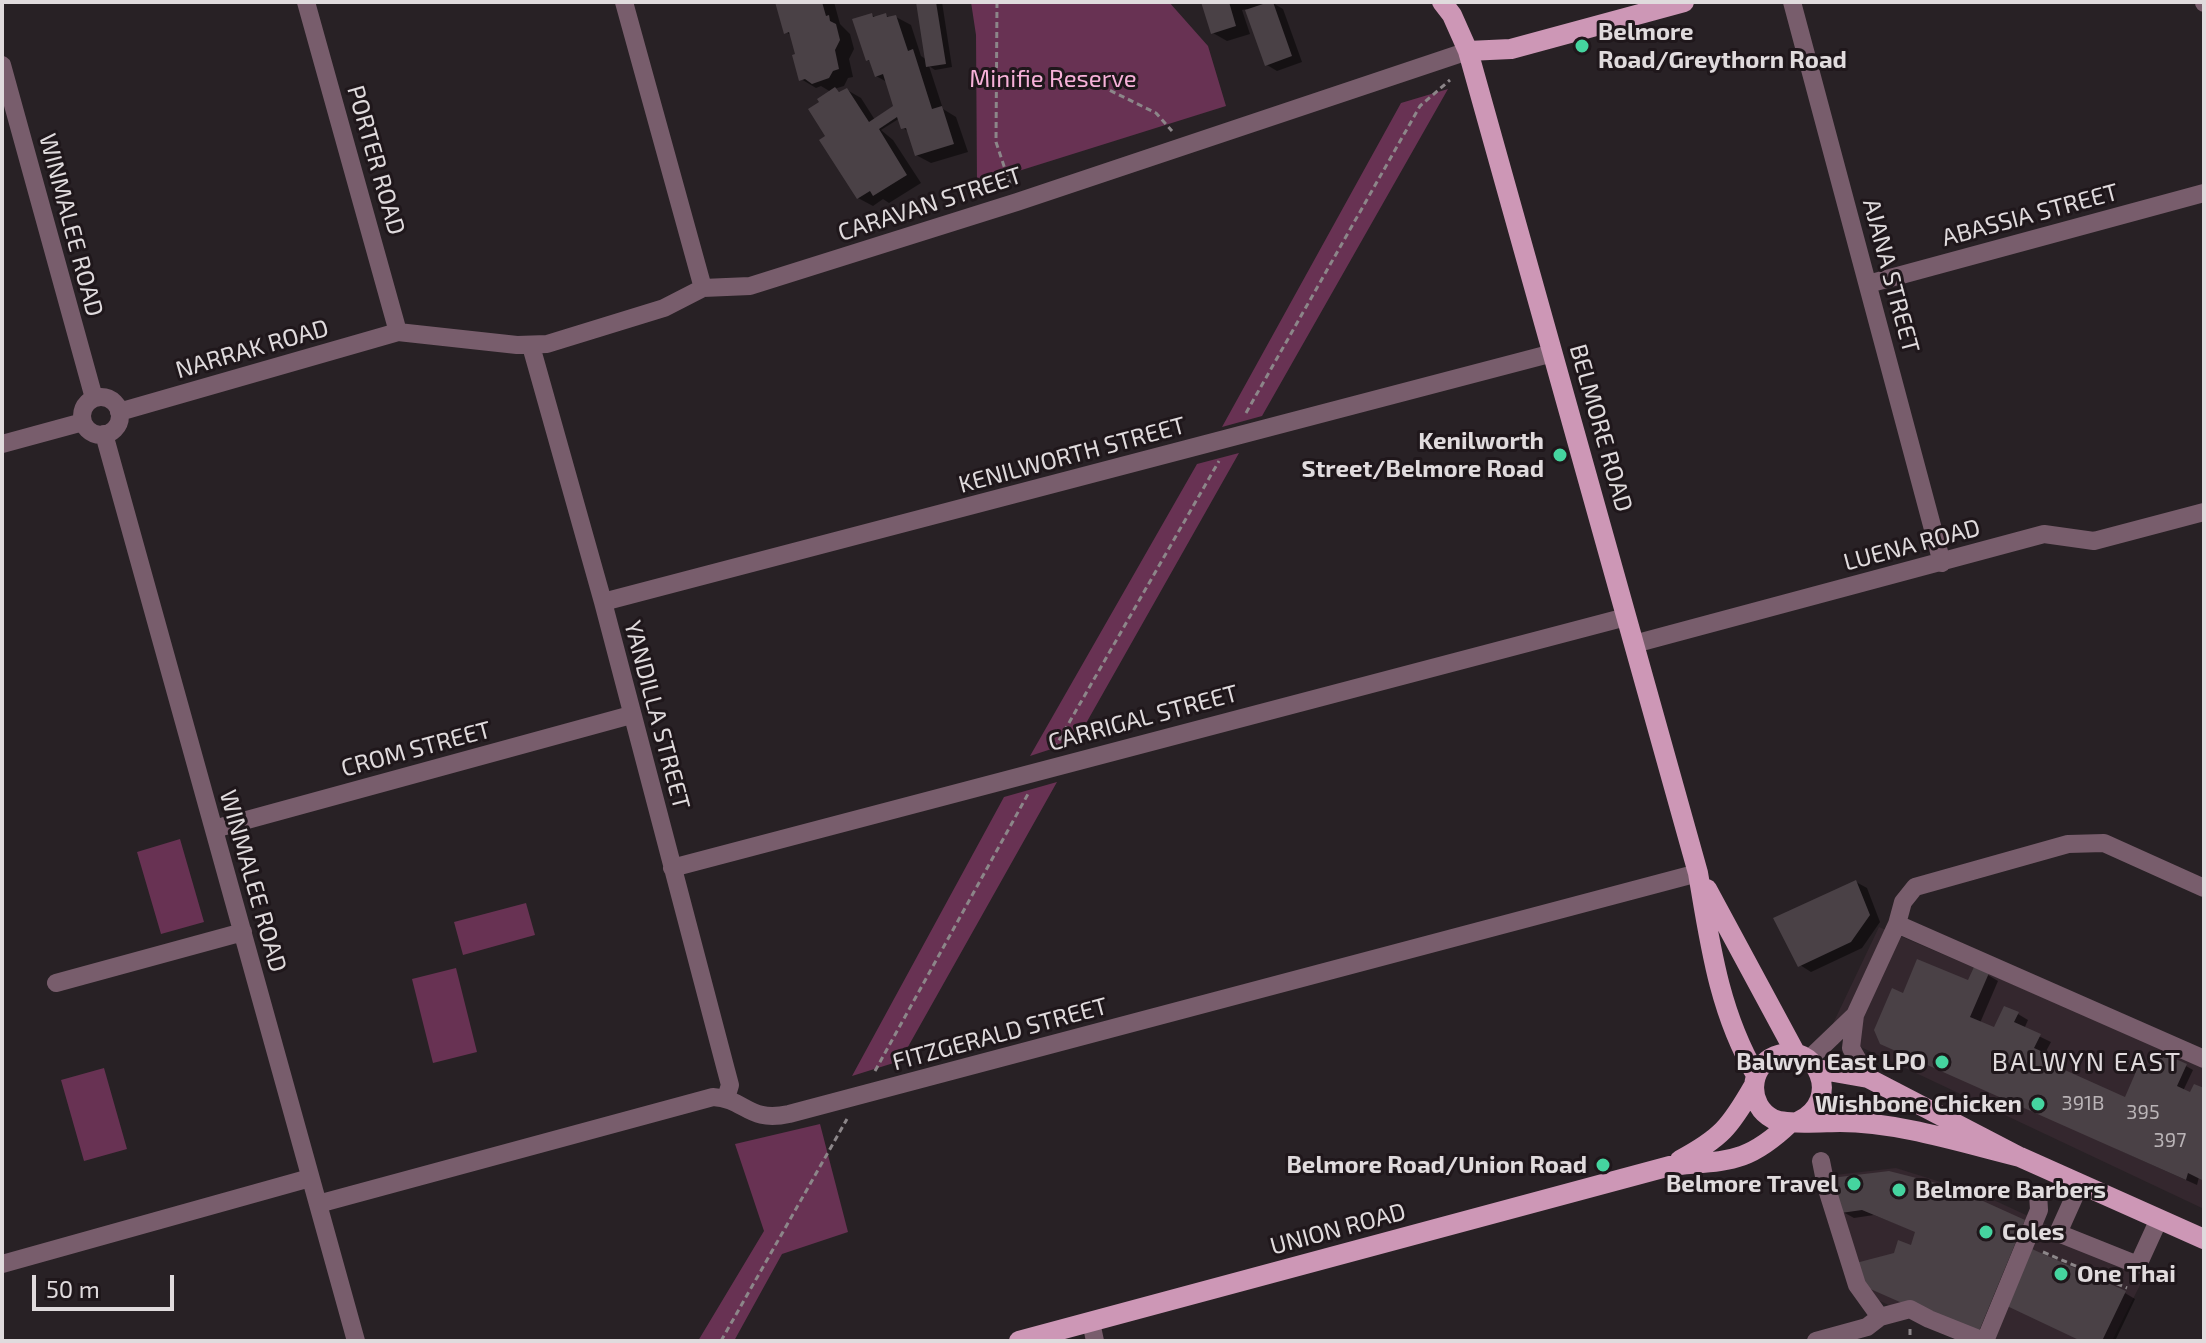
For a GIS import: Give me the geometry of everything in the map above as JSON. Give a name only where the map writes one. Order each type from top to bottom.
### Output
[{"type":"main road","name":"BELMORE ROAD","points":[[1442,2],[1452,15],[1468,51],[1698,873],[1713,968],[1732,1029],[1755,1081],[1758,1106],[1772,1119],[1867,1123],[2020,1157]]},
{"type":"main road","points":[[1468,51],[1511,49],[1684,2]]},
{"type":"main road","name":"BELMORE ROAD","points":[[1698,873],[1822,1083],[1821,1099],[1813,1113],[1795,1122]]},
{"type":"main road","points":[[1755,1081],[1762,1065],[1772,1057],[1784,1054],[1807,1061]]},
{"type":"main road","name":"BELMORE ROAD","points":[[1807,1061],[1868,1078],[2020,1157],[2204,1239]]},
{"type":"main road","name":"UNION ROAD","points":[[1670,1166],[1719,1137],[1732,1123],[1755,1081]]},
{"type":"main road","name":"UNION ROAD","points":[[1019,1341],[1093,1332],[1670,1166],[1738,1158],[1759,1150],[1795,1122]]},
{"type":"street","name":"PORTER ROAD","points":[[306,2],[398,332]]},
{"type":"street","points":[[624,2],[703,288]]},
{"type":"street","name":"AJANA STREET","points":[[1792,2],[1942,563]]},
{"type":"street","name":"CARAVAN STREET","points":[[398,332],[531,346],[547,344],[664,308],[703,288],[750,286],[1017,202],[1468,51]]},
{"type":"street","name":"WINMALEE ROAD","points":[[2,65],[94,398]]},
{"type":"street","name":"ABASSIA STREET","points":[[1868,284],[2204,193]]},
{"type":"street","name":"NARRAK ROAD","points":[[119,412],[398,332]]},
{"type":"street","name":"YANDILLA STREET","points":[[531,346],[603,602],[730,1085],[726,1098]]},
{"type":"street","name":"KENILWORTH STREET","points":[[603,602],[1553,353]]},
{"type":"street","points":[[94,398],[110,399],[119,412],[115,428],[104,434],[91,432],[83,422],[84,406],[94,398]]},
{"type":"street","points":[[2,444],[83,422]]},
{"type":"street","name":"WINMALEE ROAD","points":[[104,434],[355,1338]]},
{"type":"street","name":"LUENA ROAD","points":[[1634,644],[2044,534],[2094,541],[2204,512]]},
{"type":"street","name":"CARRIGAL STREET","points":[[672,868],[1626,617]]},
{"type":"street","name":"CROM STREET","points":[[214,829],[631,715]]},
{"type":"street","points":[[1868,1078],[1851,1048],[1855,1015],[1897,924],[1903,902],[1915,887],[2068,844],[2104,843],[2204,888]]},
{"type":"street","name":"FITZGERALD STREET","points":[[726,1098],[755,1115],[771,1118],[1698,873]]},
{"type":"street","points":[[1897,924],[2204,1059]]},
{"type":"street","points":[[56,983],[243,932]]},
{"type":"street","points":[[1807,1061],[1855,1015]]},
{"type":"street","points":[[318,1204],[713,1097],[726,1098]]},
{"type":"street","points":[[1821,1161],[1857,1285],[1880,1317]]},
{"type":"street","points":[[2,1264],[310,1178]]},
{"type":"street","points":[[2080,1184],[2058,1233],[2138,1265],[2159,1219]]},
{"type":"street","points":[[1816,1341],[1867,1327],[1880,1317],[1910,1309],[1984,1341],[2039,1210],[2038,1193]]},
{"type":"street","points":[[335,1341],[355,1338]]},
{"type":"path","points":[[997,2],[996,142],[1017,202]]},
{"type":"path","points":[[721,1341],[1420,106],[1450,80]]},
{"type":"path","points":[[1101,86],[1156,113],[1186,146]]},
{"type":"path","points":[[2032,1247],[2127,1288]]},
{"type":"shaded area","points":[[1879,927],[2204,1066],[2204,1209],[1829,1032]]},
{"type":"shaded area","points":[[1896,1168],[1985,1196],[2147,1271],[2112,1341],[1970,1341],[1855,1290],[1817,1177]]},
{"type":"green space","name":"Minifie Reserve","points":[[971,2],[1169,2],[1208,46],[1226,106],[977,184],[976,35]]},
{"type":"green space","points":[[1448,89],[1262,416],[1222,427],[1401,103]]},
{"type":"green space","points":[[1239,453],[1076,741],[1030,756],[1197,464]]},
{"type":"green space","points":[[1057,782],[900,1061],[852,1076],[1004,797]]},
{"type":"green space","points":[[180,839],[204,922],[161,934],[137,852]]},
{"type":"green space","points":[[526,903],[535,935],[463,955],[454,922]]},
{"type":"green space","points":[[456,968],[477,1052],[433,1063],[412,979]]},
{"type":"green space","points":[[104,1068],[127,1149],[84,1161],[61,1080]]},
{"type":"green space","points":[[820,1124],[848,1232],[782,1254],[734,1341],[698,1341],[764,1231],[735,1144]]},
{"type":"building","points":[[775,2],[822,2],[826,16],[829,15],[830,21],[836,24],[840,40],[835,50],[839,69],[833,71],[829,78],[812,84],[805,79],[799,81],[789,32],[784,34]]},
{"type":"building","points":[[916,2],[936,2],[946,64],[926,67]]},
{"type":"building","points":[[1201,2],[1229,2],[1236,26],[1211,34]]},
{"type":"building","points":[[1273,2],[1292,56],[1265,66],[1245,10]]},
{"type":"building","points":[[872,13],[873,17],[886,13],[887,17],[896,15],[908,51],[913,49],[932,109],[942,106],[954,144],[915,156],[906,128],[901,129],[897,117],[879,129],[907,175],[873,196],[870,191],[857,199],[819,140],[825,136],[808,109],[835,87],[839,92],[847,88],[869,122],[893,106],[883,74],[875,77],[869,60],[866,61],[852,19]]},
{"type":"building","points":[[1856,880],[1870,915],[1851,942],[1798,967],[1773,918]]},
{"type":"building","points":[[1917,959],[1968,980],[1974,967],[1989,973],[1970,1017],[1994,1027],[2004,1006],[2019,1012],[2014,1022],[2041,1034],[2034,1048],[2050,1055],[2047,1062],[2125,1097],[2138,1067],[2153,1073],[2162,1053],[2187,1064],[2177,1086],[2190,1092],[2194,1084],[2204,1088],[2202,1180],[2188,1173],[2186,1180],[1880,1044],[1874,1030],[1892,988],[1903,993]]},
{"type":"building","points":[[1889,1171],[1952,1187],[2025,1220],[1977,1336],[1859,1284],[1852,1264],[1894,1253],[1898,1240],[1911,1245],[1915,1232],[1862,1210],[1841,1213],[1831,1178]]},
{"type":"building","points":[[2032,1249],[2126,1291],[2102,1341],[2081,1341],[2007,1306]]},
{"type":"place","name":"Belmore Road/Greythorn Road","points":[[1582,46]]},
{"type":"place","name":"Kenilworth Street/Belmore Road","points":[[1560,455]]},
{"type":"place","name":"Balwyn East LPO","points":[[1942,1062]]},
{"type":"place","name":"Wishbone Chicken","points":[[2038,1104]]},
{"type":"place","name":"Belmore Road/Union Road","points":[[1603,1165]]},
{"type":"place","name":"Belmore Travel","points":[[1854,1184]]},
{"type":"place","name":"Belmore Barbers","points":[[1899,1190]]},
{"type":"place","name":"Coles","points":[[1986,1232]]},
{"type":"place","name":"One Thai","points":[[2061,1274]]},
{"type":"district","name":"BALWYN EAST","points":[[2087,1062]]}]
